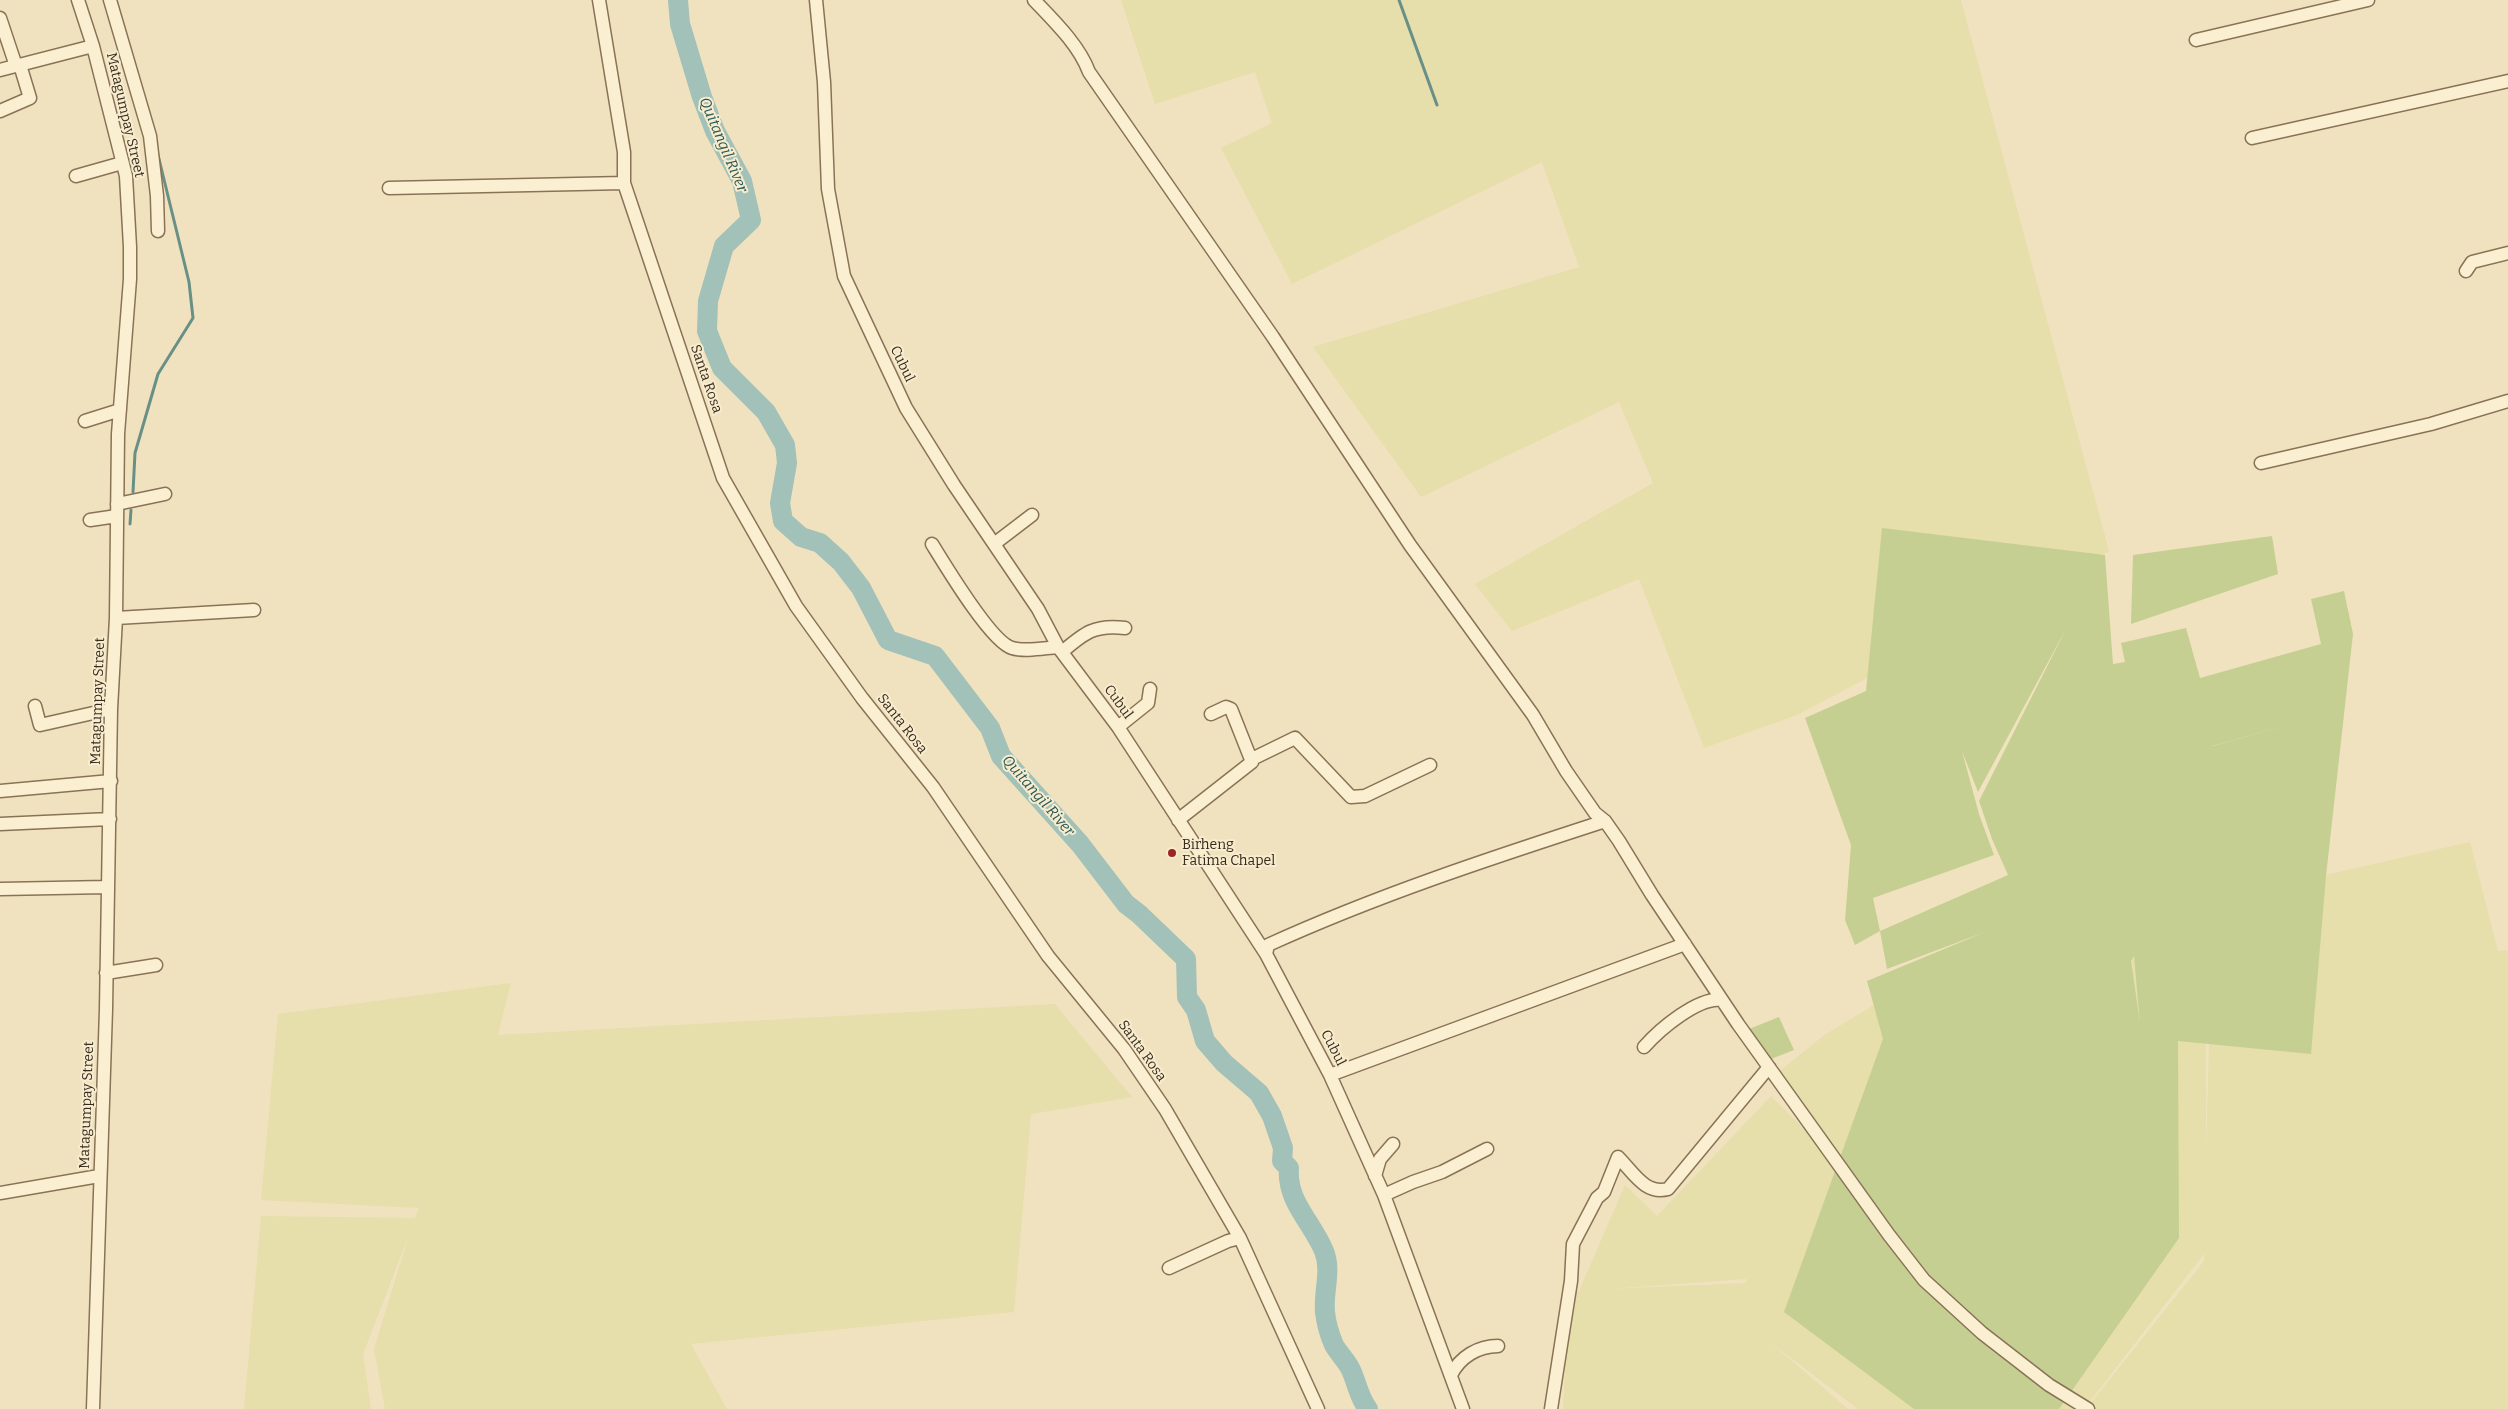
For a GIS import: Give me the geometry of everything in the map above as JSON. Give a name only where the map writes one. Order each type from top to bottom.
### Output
[{"type":"street","name":"Matagumpay Street","points":[[78,0],[93,46],[122,163],[129,216],[130,279],[122,360],[120,410],[116,618],[111,709],[111,781],[93,1409]]},
{"type":"street","points":[[110,0],[150,136],[157,196],[158,230]]},
{"type":"street","name":"Santa Rosa","points":[[599,0],[624,152],[624,183],[724,478],[796,606],[862,698],[933,787],[1048,956],[1124,1048],[1165,1109],[1240,1238],[1318,1409]]},
{"type":"street","name":"Cubul","points":[[816,0],[824,82],[828,189],[844,276],[906,408],[1038,609],[1060,649],[1118,726],[1266,954],[1330,1075],[1384,1195],[1463,1409]]},
{"type":"street","points":[[1034,0],[1053,20],[1086,62],[1089,72],[1273,337],[1410,545],[1533,715],[1566,772],[1595,813],[1605,821],[1722,1000],[1888,1236],[1924,1280],[2009,1355],[2049,1385],[2088,1409]]},
{"type":"street","points":[[2196,40],[2368,0]]},
{"type":"street","points":[[0,18],[30,98],[0,110]]},
{"type":"street","points":[[0,70],[93,46]]},
{"type":"street","points":[[2252,138],[2508,81]]},
{"type":"street","points":[[76,176],[122,163]]},
{"type":"street","points":[[389,188],[624,183]]},
{"type":"street","points":[[2466,271],[2472,262],[2508,253]]},
{"type":"street","points":[[2262,463],[2431,424],[2508,401]]},
{"type":"street","points":[[85,421],[120,410]]},
{"type":"street","points":[[90,520],[165,494]]},
{"type":"street","points":[[994,544],[1032,515]]},
{"type":"street","points":[[932,544],[969,602],[1001,643],[1012,648],[1060,649],[1087,631],[1107,626],[1125,628]]},
{"type":"street","points":[[116,618],[254,610]]},
{"type":"street","points":[[1118,726],[1148,703],[1150,689]]},
{"type":"street","points":[[35,706],[40,725],[111,709]]},
{"type":"street","points":[[1211,714],[1226,707],[1231,709],[1252,759]]},
{"type":"street","points":[[1178,820],[1248,767],[1252,759],[1295,738],[1351,797],[1365,796],[1430,765]]},
{"type":"street","points":[[0,790],[111,781]]},
{"type":"street","points":[[0,824],[110,819]]},
{"type":"street","points":[[1266,954],[1268,945],[1348,909],[1436,876],[1605,821]]},
{"type":"street","points":[[0,888],[107,888]]},
{"type":"street","points":[[1330,1075],[1685,944]]},
{"type":"street","points":[[106,973],[156,965]]},
{"type":"street","points":[[1644,1047],[1654,1036],[1686,1012],[1712,998],[1722,1000]]},
{"type":"street","points":[[1551,1409],[1571,1282],[1573,1244],[1597,1198],[1604,1192],[1618,1157],[1648,1188],[1658,1192],[1668,1189],[1769,1067]]},
{"type":"street","points":[[1375,1176],[1380,1159],[1393,1144]]},
{"type":"street","points":[[1384,1195],[1442,1172],[1487,1150]]},
{"type":"street","points":[[0,1193],[99,1176]]},
{"type":"street","points":[[1170,1268],[1228,1241],[1240,1238]]},
{"type":"street","points":[[1451,1375],[1457,1362],[1467,1356],[1498,1346]]},
{"type":"shaded area","points":[[1121,0],[1961,0],[2109,551],[1797,715],[1704,748],[1639,579],[1512,631],[1475,584],[1653,483],[1619,402],[1421,497],[1313,347],[1579,267],[1542,162],[1292,284],[1221,148],[1272,123],[1255,72],[1155,104]]},
{"type":"shaded area","points":[[2470,842],[2498,951],[2508,950],[2508,1409],[2086,1409],[2204,1261],[2204,1254],[2084,1409],[1858,1409],[1770,1342],[1848,1409],[1563,1409],[1569,1291],[1579,1291],[1625,1185],[1657,1216],[1771,1096],[1817,1142],[1775,1075],[1823,1036],[2012,921],[2206,918],[2206,1151],[2209,1047],[2207,902]],"holes":[[[1746,1279],[1746,1283],[1608,1289]]]},
{"type":"shaded area","points":[[511,983],[498,1035],[1055,1004],[1132,1097],[1031,1114],[1014,1312],[691,1344],[727,1409],[385,1409],[374,1349],[409,1235],[363,1354],[371,1409],[244,1409],[261,1216],[415,1218],[419,1208],[261,1200],[278,1014]]},
{"type":"green space","points":[[1882,528],[2105,555],[2113,664],[2125,662],[2121,643],[2186,628],[2200,678],[2321,644],[2311,599],[2344,591],[2353,634],[2326,876],[2311,1054],[2178,1041],[2179,1238],[2059,1409],[1914,1409],[1784,1312],[1883,1039],[1867,981],[1985,932],[1887,969],[1880,931],[1855,945],[1845,920],[1851,845],[1805,718],[1866,691]],"holes":[[[2067,627],[1979,801],[1992,839],[2008,875],[1880,931],[1873,898],[1994,855],[1979,814],[1962,751],[1978,792]],[[2134,956],[2140,1023],[2131,961]]]},
{"type":"green space","points":[[2272,536],[2278,574],[2131,624],[2133,555]]},
{"type":"green space","points":[[1779,1017],[1794,1050],[1766,1061],[1744,1031]]},
{"type":"waterway","name":"Quitangil River","points":[[678,0],[680,24],[702,97],[715,131],[742,181],[751,220],[724,246],[708,301],[707,331],[722,368],[766,412],[785,445],[787,463],[780,503],[783,521],[801,537],[820,543],[841,562],[861,588],[888,640],[935,656],[990,728],[1001,756],[1080,844],[1126,904],[1186,959],[1187,997],[1196,1010],[1205,1041],[1224,1063],[1259,1093],[1272,1116],[1283,1148],[1282,1161],[1289,1168],[1289,1180],[1292,1191],[1301,1211],[1319,1240],[1326,1258],[1325,1312],[1331,1337],[1334,1345],[1349,1367],[1360,1395],[1368,1409]]},
{"type":"waterway","points":[[1399,0],[1437,105]]},
{"type":"waterway","points":[[133,492],[135,453],[158,374],[193,318],[189,282],[158,155]]},
{"type":"waterway","points":[[130,524],[131,510]]},
{"type":"place","name":"Birheng Fatima Chapel","points":[[1172,853]]}]
